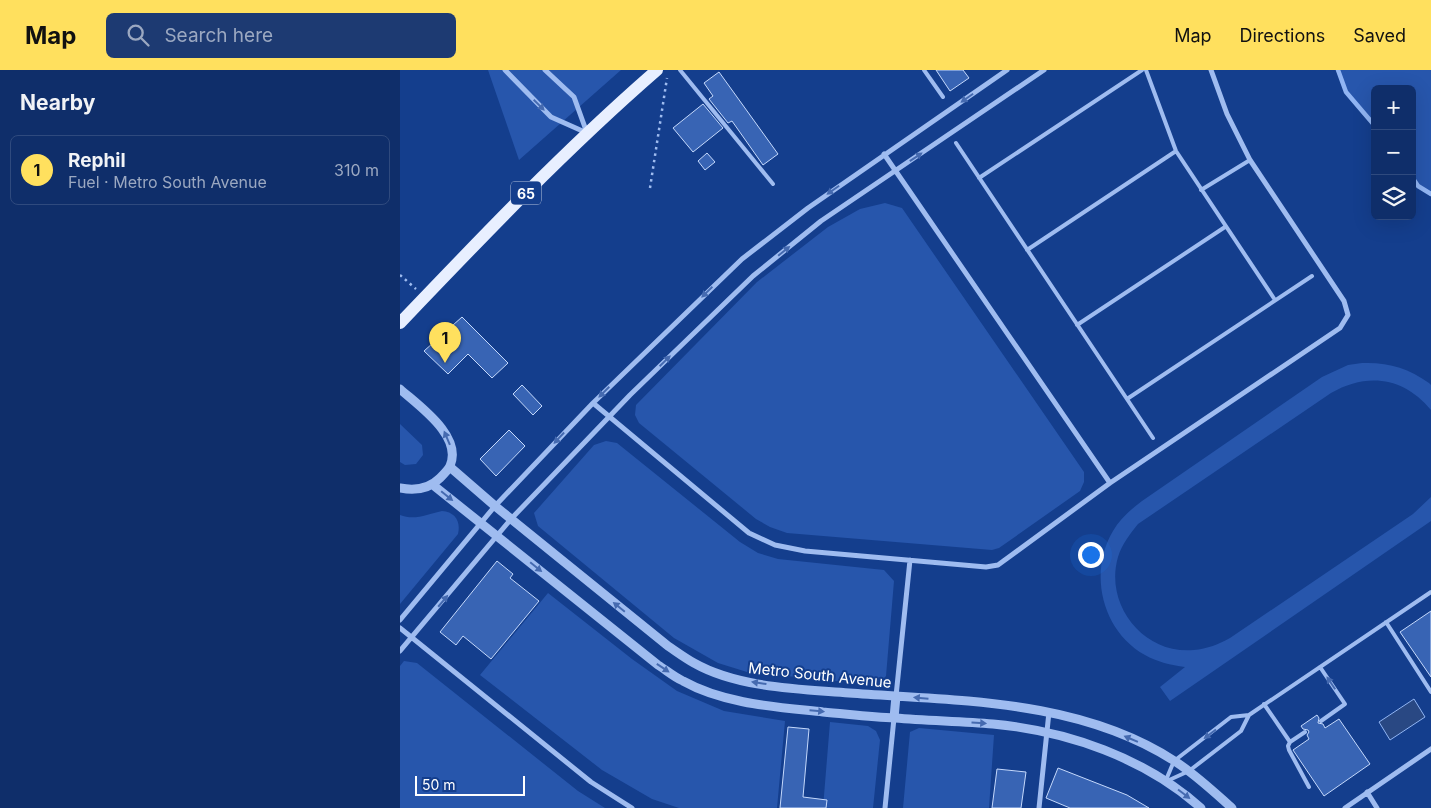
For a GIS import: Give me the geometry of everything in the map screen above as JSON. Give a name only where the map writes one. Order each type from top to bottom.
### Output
[{"type":"main road","name":"65","points":[[400,323],[486,233],[587,134],[657,70]]},
{"type":"street","points":[[545,70],[574,96],[587,134]]},
{"type":"street","points":[[400,620],[495,506],[592,403],[742,259],[808,208],[1007,70]]},
{"type":"street","points":[[400,651],[511,519],[609,417],[753,276],[821,221],[1044,70]]},
{"type":"street","points":[[592,403],[749,533],[775,545],[804,551],[986,566],[998,565],[1110,483],[1340,328],[1348,315],[1344,301],[1250,160],[1227,114],[1210,70]]},
{"type":"street","points":[[508,71],[551,117],[587,134]]},
{"type":"street","points":[[884,154],[1110,483]]},
{"type":"street","points":[[400,389],[442,428],[450,441],[452,455],[450,467],[433,485],[410,490],[400,488]]},
{"type":"street","name":"Metro South Avenue","points":[[450,467],[495,506],[668,646],[694,664],[743,681],[802,689],[996,705],[1049,712],[1077,719],[1131,738],[1174,761],[1189,771],[1232,808]]},
{"type":"street","points":[[433,485],[658,665],[684,682],[739,700],[803,710],[995,724],[1072,738],[1142,767],[1166,781],[1201,808]]},
{"type":"street","points":[[885,808],[910,560]]},
{"type":"street","points":[[400,628],[591,782],[632,808]]},
{"type":"street","points":[[1038,808],[1049,712]]},
{"type":"street","points":[[1345,808],[1431,749]]},
{"type":"street","points":[[1367,792],[1377,808]]},
{"type":"lane","points":[[680,70],[773,184]]},
{"type":"lane","points":[[924,70],[943,97]]},
{"type":"lane","points":[[979,178],[1142,70]]},
{"type":"lane","points":[[1146,70],[1176,151],[1275,300]]},
{"type":"lane","points":[[956,143],[1152,438]]},
{"type":"lane","points":[[1027,250],[1176,151]]},
{"type":"lane","points":[[1201,190],[1250,160]]},
{"type":"lane","points":[[1077,325],[1225,227]]},
{"type":"lane","points":[[1127,399],[1312,276]]},
{"type":"lane","points":[[448,350],[453,344]]},
{"type":"lane","points":[[1166,781],[1189,771],[1241,732],[1249,715],[1264,704],[1431,592]]},
{"type":"lane","points":[[1386,622],[1431,692]]},
{"type":"lane","points":[[1320,667],[1346,704],[1321,721]]},
{"type":"lane","points":[[1264,704],[1290,742]]},
{"type":"lane","points":[[1166,781],[1174,761],[1231,717],[1249,715]]},
{"type":"lane","points":[[1305,732],[1290,742],[1288,746],[1309,787]]},
{"type":"path","points":[[650,188],[669,70]]},
{"type":"path","points":[[400,276],[425,297]]},
{"type":"shaded area","points":[[488,70],[621,70],[519,160]]},
{"type":"shaded area","points":[[1338,70],[1431,70],[1431,193],[1416,183],[1416,85],[1371,85],[1371,121],[1346,92]]},
{"type":"shaded area","points":[[885,203],[902,208],[1084,472],[1084,482],[1080,491],[999,548],[992,550],[787,533],[770,527],[756,519],[639,423],[635,415],[636,405],[757,282],[828,227],[860,209]]},
{"type":"shaded area","points":[[1362,363],[1397,367],[1413,373],[1429,383],[1431,385],[1431,410],[1409,390],[1384,381],[1358,382],[1331,393],[1138,524],[1124,543],[1118,557],[1115,575],[1117,592],[1123,609],[1132,623],[1144,635],[1159,644],[1176,649],[1194,650],[1208,647],[1230,638],[1413,514],[1431,497],[1431,521],[1170,701],[1160,687],[1185,667],[1154,660],[1130,645],[1118,631],[1109,616],[1101,582],[1101,565],[1105,547],[1113,531],[1126,515],[1142,501],[1322,377],[1348,365]]},
{"type":"shaded area","points":[[400,424],[422,445],[423,455],[416,464],[405,465],[400,462]]},
{"type":"shaded area","points":[[606,441],[617,443],[740,542],[758,553],[778,559],[884,570],[894,581],[886,676],[877,685],[747,672],[718,663],[674,638],[538,526],[534,513],[594,445]]},
{"type":"shaded area","points":[[442,511],[454,515],[459,525],[458,534],[400,604],[400,515],[416,517]]},
{"type":"shaded area","points":[[548,593],[632,659],[677,691],[724,711],[785,721],[777,808],[679,808],[652,799],[602,770],[480,675]]},
{"type":"shaded area","points":[[404,661],[417,663],[578,791],[605,808],[400,808],[400,666]]},
{"type":"shaded area","points":[[1414,699],[1425,717],[1390,740],[1379,722]]},
{"type":"shaded area","points":[[830,722],[868,726],[876,731],[880,740],[873,808],[823,808]]},
{"type":"shaded area","points":[[919,728],[994,735],[989,808],[903,808],[910,732]]},
{"type":"building","points":[[936,70],[963,70],[969,78],[950,91]]},
{"type":"building","points":[[719,72],[778,154],[763,165],[732,121],[728,123],[709,99],[713,96],[704,83]]},
{"type":"building","points":[[703,104],[723,128],[693,152],[673,128]]},
{"type":"building","points":[[707,153],[715,162],[705,170],[698,161]]},
{"type":"building","points":[[462,317],[508,363],[492,378],[468,354],[448,374],[424,351]],"holes":[[[453,340],[456,342],[456,346],[451,353],[446,353],[445,348]]]},
{"type":"building","points":[[522,385],[542,406],[533,415],[513,394]]},
{"type":"building","points":[[509,430],[525,446],[496,476],[480,459]]},
{"type":"building","points":[[497,561],[513,574],[510,578],[539,601],[491,659],[463,636],[456,645],[440,632]]},
{"type":"building","points":[[1431,611],[1431,677],[1400,632]]},
{"type":"building","points":[[1317,715],[1319,718],[1318,723],[1323,724],[1325,728],[1339,719],[1370,764],[1324,796],[1293,750],[1309,739],[1307,735],[1308,730],[1303,729],[1301,726]]},
{"type":"building","points":[[788,727],[809,729],[803,797],[827,800],[826,808],[780,808]]},
{"type":"building","points":[[1058,768],[1127,795],[1149,808],[1070,808],[1046,798]]},
{"type":"building","points":[[997,769],[1026,772],[1021,808],[992,808]]},
{"type":"waterway","points":[[1338,70],[1346,92],[1371,121]]},
{"type":"waterway","points":[[1416,183],[1431,194]]},
{"type":"place","name":"Rephil","points":[[445,363]]}]
